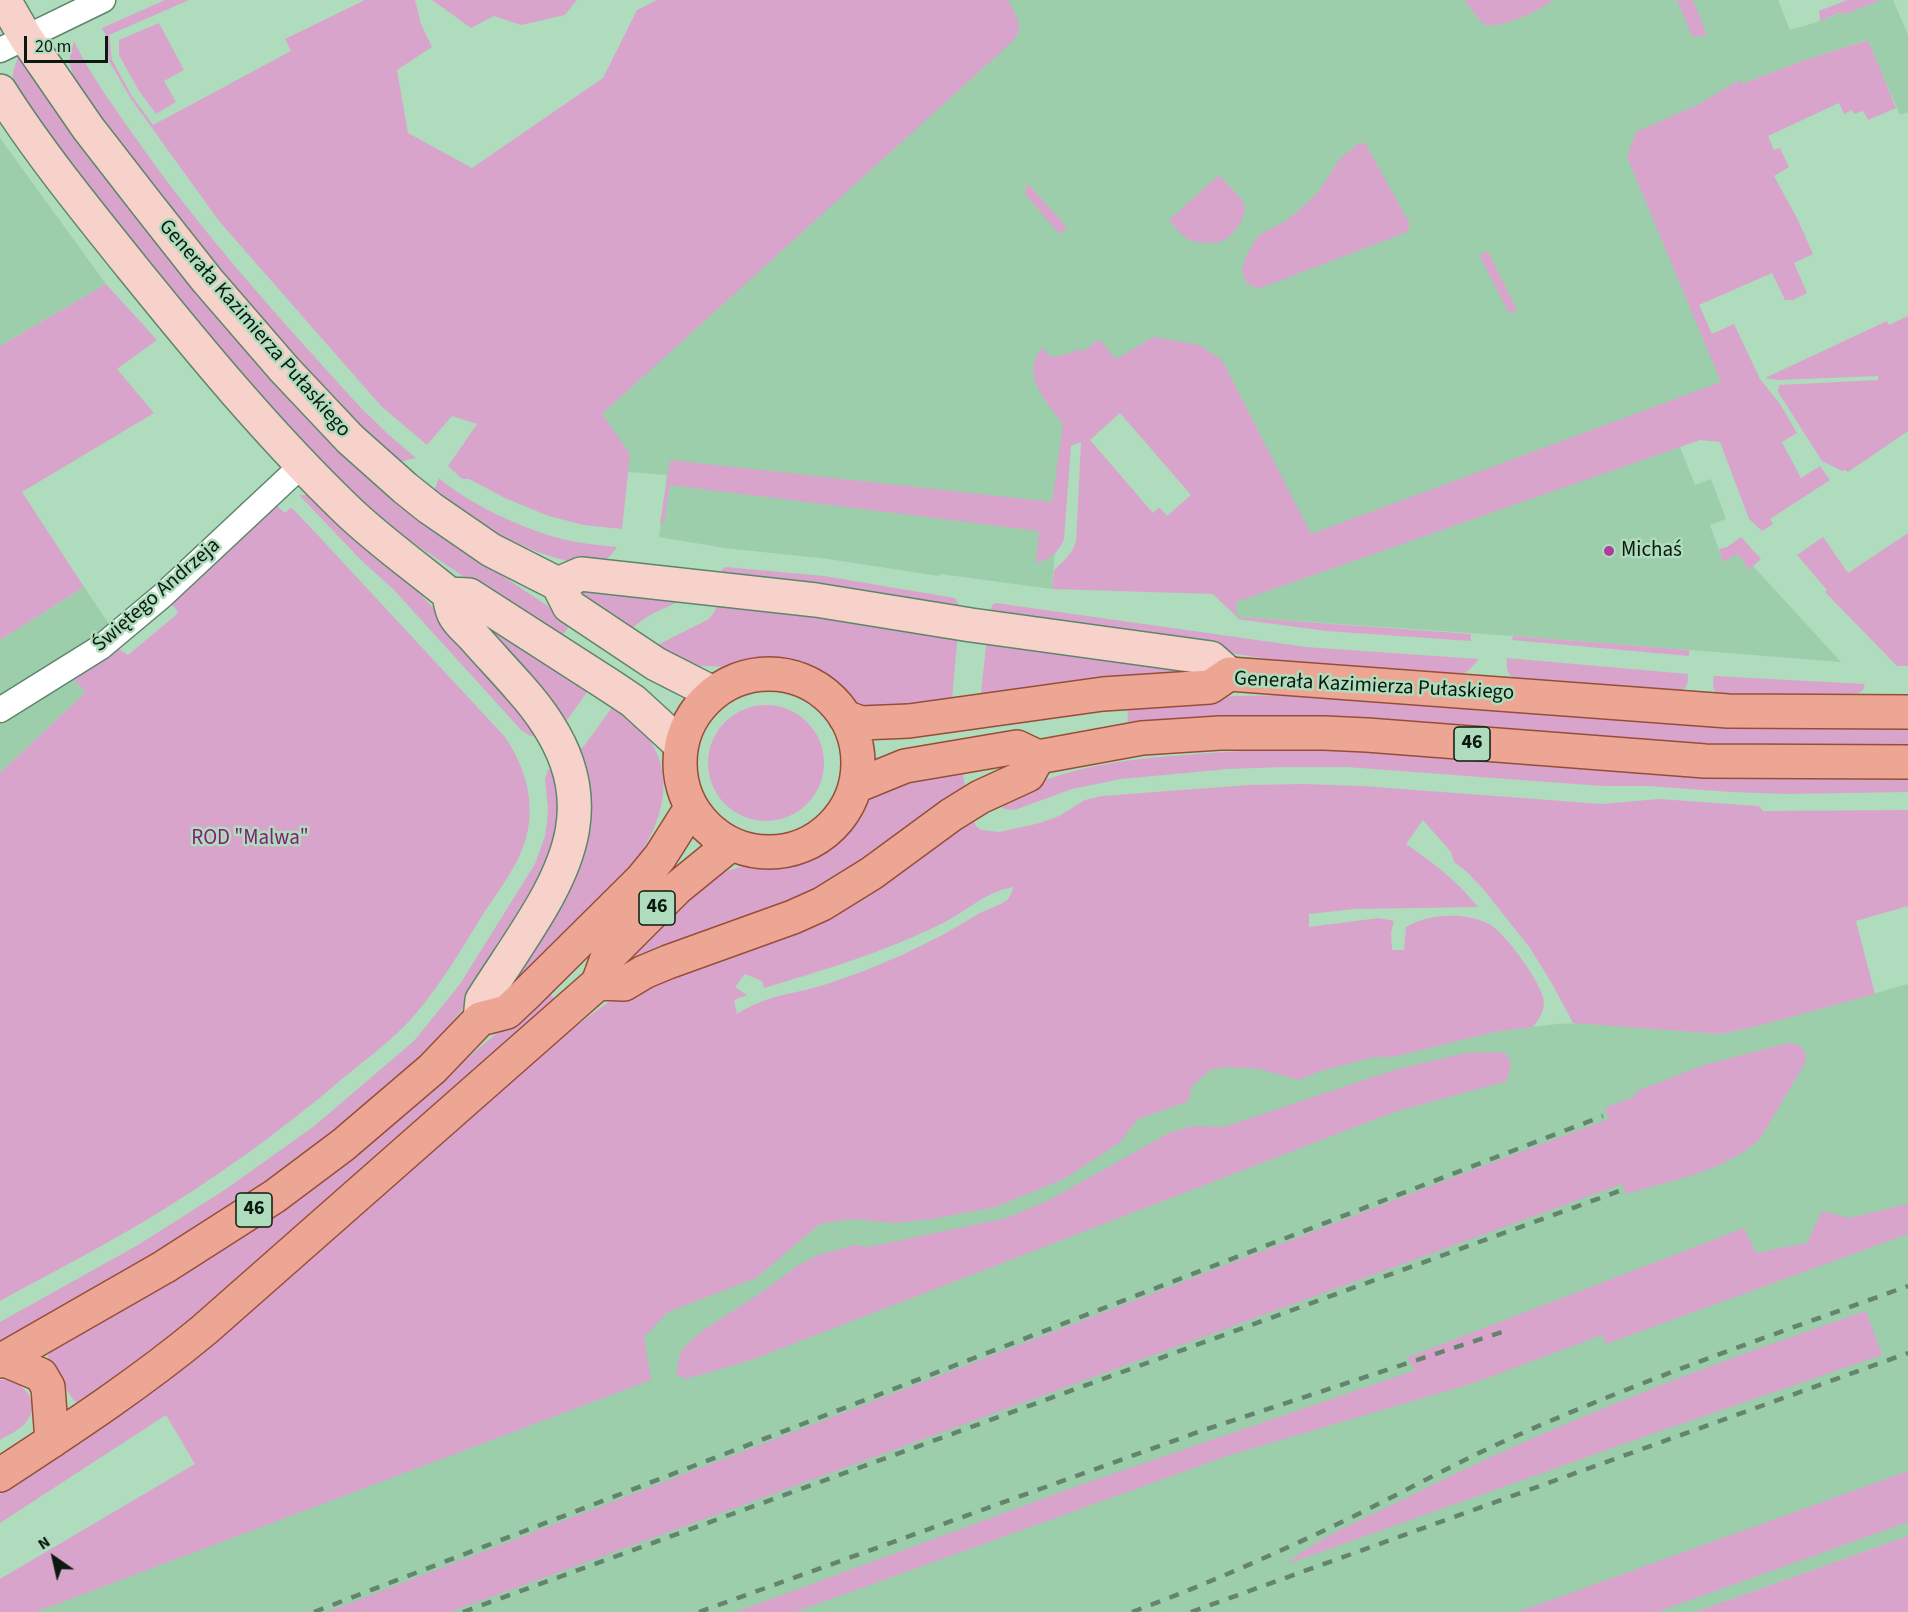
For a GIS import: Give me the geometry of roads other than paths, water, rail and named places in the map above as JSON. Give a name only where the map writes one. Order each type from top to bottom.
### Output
[{"type":"main road","name":"Generała Kazimierza Pułaskiego","points":[[4,0],[13,44],[88,128],[207,280],[324,413],[376,464],[430,508],[491,550],[558,584]]},
{"type":"main road","points":[[0,91],[42,151],[158,300],[235,391],[302,465],[349,512],[448,594],[454,615],[526,695],[551,728],[566,759],[574,791],[574,826],[565,861],[549,894],[482,1000],[480,1019]]},
{"type":"main road","points":[[713,693],[656,664],[569,606],[558,584],[581,574],[816,600],[971,625],[1211,658],[1229,674]]},
{"type":"main road","points":[[448,594],[469,595],[633,701],[681,745]]},
{"type":"main road","points":[[770,673],[785,674],[814,685],[826,694],[845,717],[852,729],[859,757],[856,786],[851,800],[834,824],[809,843],[779,852],[748,850],[731,844],[709,829],[692,808],[684,791],[681,776],[681,745],[693,716],[713,693],[740,678],[770,673]]},
{"type":"main road","name":"Generała Kazimierza Pułaskiego","points":[[845,717],[861,723],[909,721],[1102,694],[1210,687],[1229,674],[1716,710],[1908,712]]},
{"type":"main road","name":"46","points":[[856,786],[905,766],[1017,747],[1038,757],[1142,738],[1220,734],[1324,733],[1705,761],[1908,762]]},
{"type":"main road","points":[[598,983],[624,984],[668,962],[793,917],[822,904],[872,873],[960,809],[1028,775],[1038,757]]},
{"type":"main road","name":"46","points":[[2,1360],[164,1267],[275,1196],[343,1145],[423,1077],[480,1019],[507,1012],[621,901],[660,857],[692,808]]},
{"type":"main road","name":"46","points":[[0,1475],[166,1362],[292,1254],[598,983],[607,958],[677,888],[731,844]]},
{"type":"main road","points":[[2,1360],[41,1375],[48,1387],[52,1441]]},
{"type":"street","points":[[13,44],[103,0]]},
{"type":"street","name":"Świętego Andrzeja","points":[[0,711],[101,647],[162,596],[302,465]]},
{"type":"railway","points":[[314,1612],[1603,1116]]},
{"type":"railway","points":[[463,1612],[1622,1190]]},
{"type":"railway","points":[[1132,1612],[1292,1545],[1479,1453],[1548,1422],[1702,1361],[1908,1286]]},
{"type":"railway","points":[[699,1612],[1201,1431],[1505,1331]]},
{"type":"railway","points":[[1191,1612],[1908,1353]]},
{"type":"place","name":"Michaś","points":[[1609,551]]},
{"type":"park label","name":"ROD \"Malwa\"","points":[[250,839]]}]
